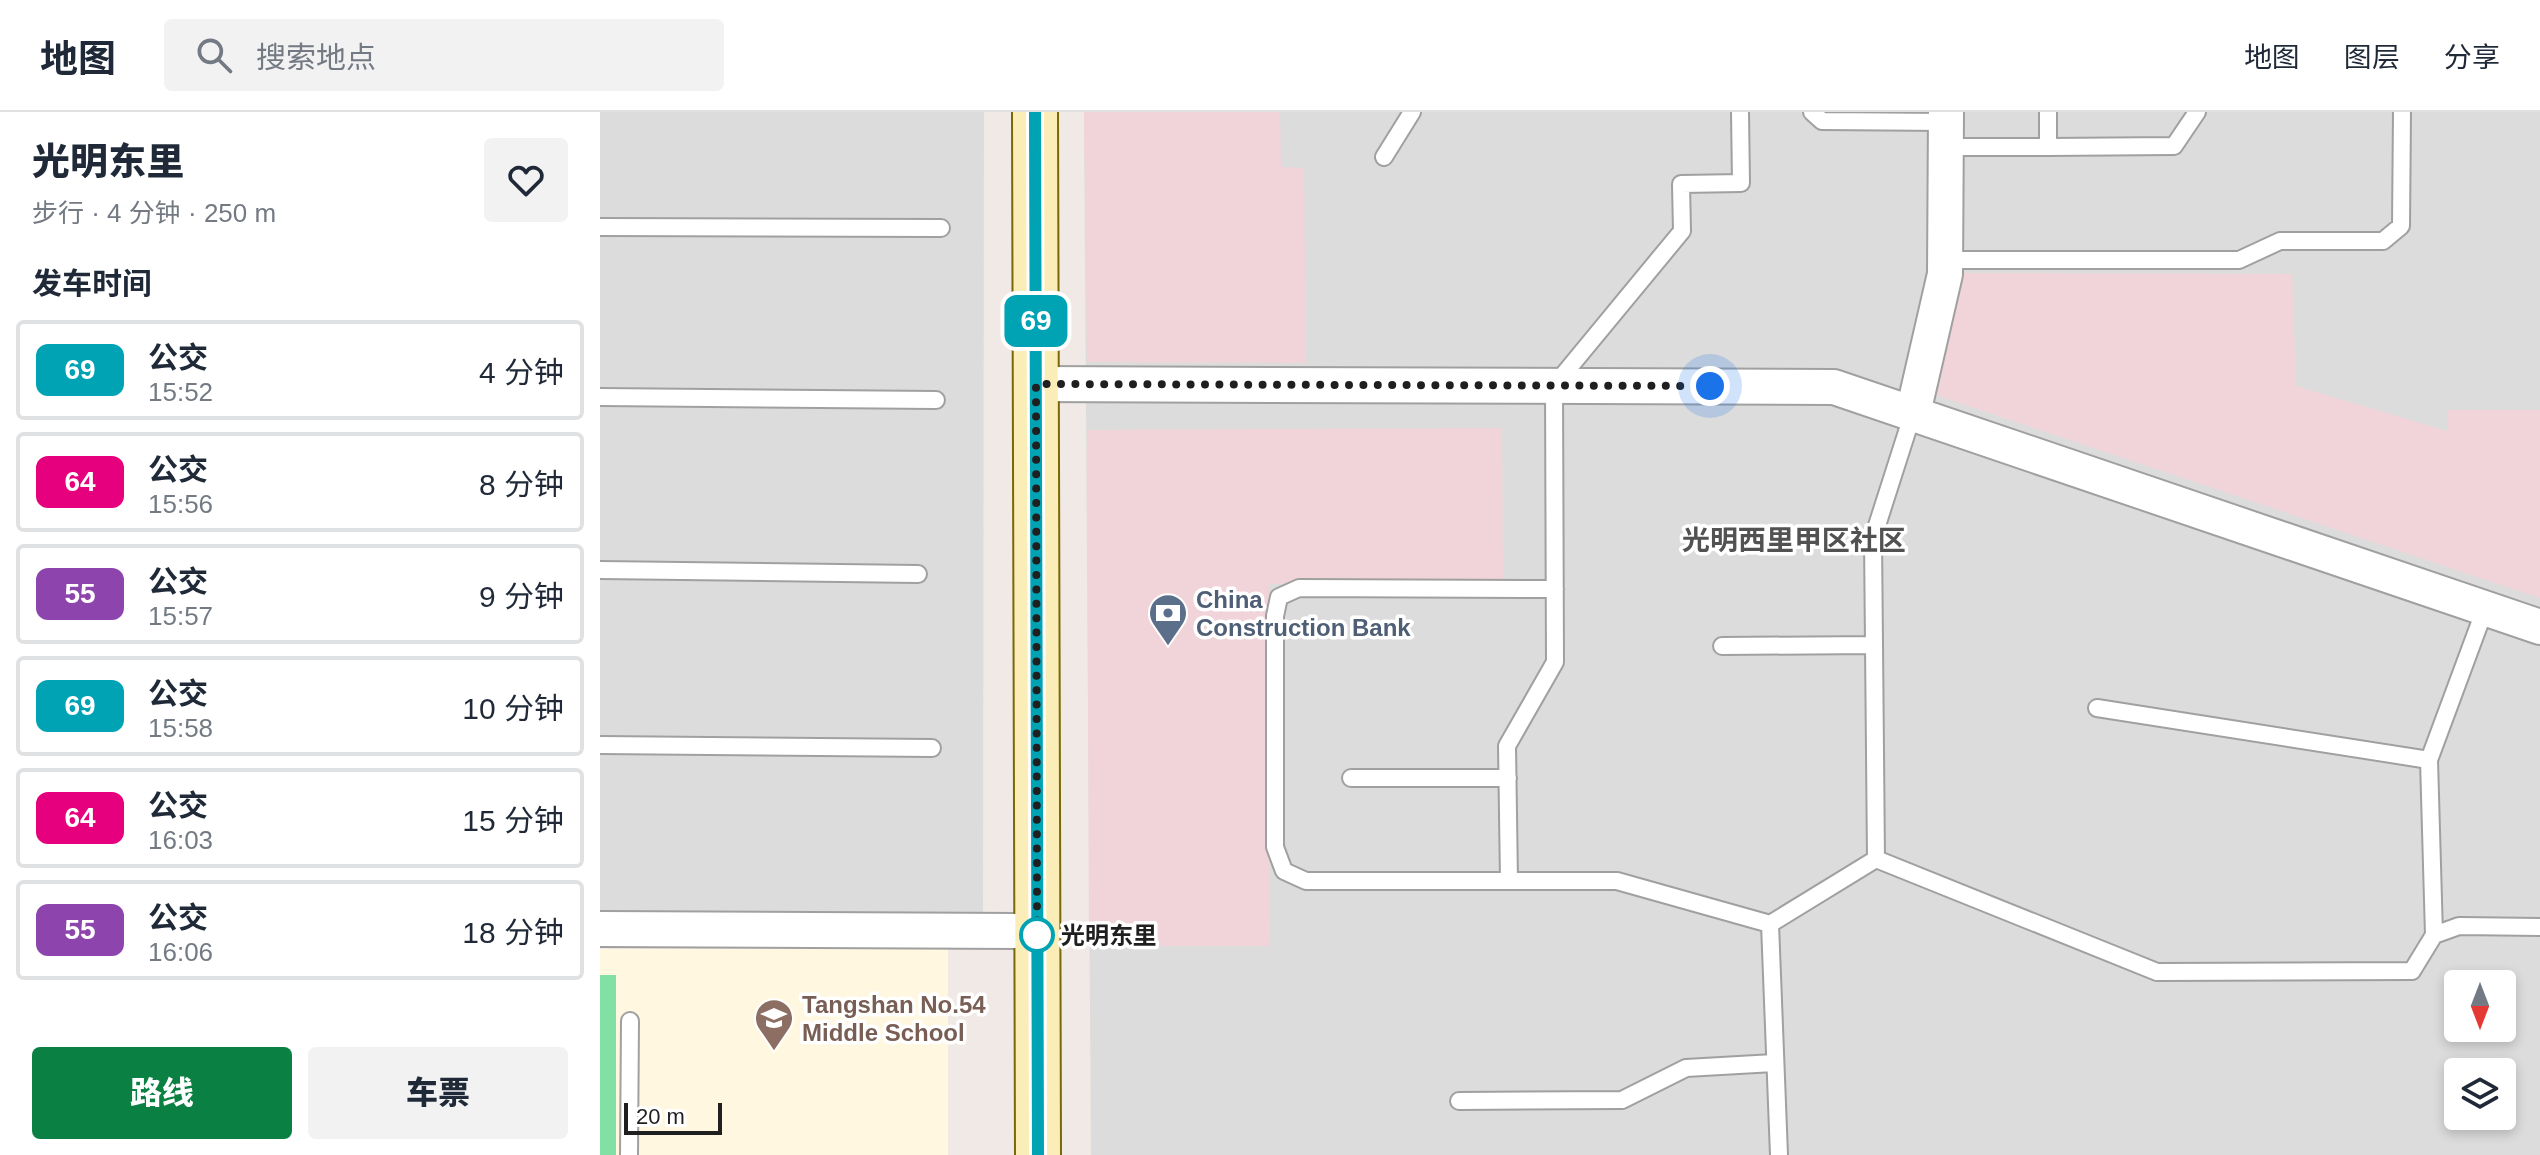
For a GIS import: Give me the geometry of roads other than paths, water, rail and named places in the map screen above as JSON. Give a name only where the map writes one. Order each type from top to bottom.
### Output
[{"type":"main road","points":[[1035,112],[1038,1155]]},
{"type":"street","points":[[1913,413],[1946,260],[1946,127]]},
{"type":"street","points":[[1036,384],[1834,387],[2540,627]]},
{"type":"street","points":[[600,929],[1037,931]]},
{"type":"lane","points":[[1384,157],[1412,112]]},
{"type":"lane","points":[[1509,881],[1507,746],[1555,662],[1554,386],[1682,231],[1681,184],[1741,183],[1740,112]]},
{"type":"lane","points":[[1812,112],[1822,121],[1946,127],[2048,147],[2174,146],[2197,112]]},
{"type":"lane","points":[[2048,112],[2048,147]]},
{"type":"lane","points":[[1946,260],[2239,260],[2280,241],[2383,241],[2401,226],[2402,112]]},
{"type":"lane","points":[[600,227],[941,228]]},
{"type":"lane","points":[[600,397],[936,400]]},
{"type":"lane","points":[[1876,859],[1873,538],[1913,413]]},
{"type":"lane","points":[[600,570],[918,574]]},
{"type":"lane","points":[[1555,589],[1299,588],[1279,597],[1275,616],[1275,847],[1284,871],[1306,881],[1617,881],[1770,924],[1876,859]]},
{"type":"lane","points":[[1876,859],[2157,972],[2412,971],[2434,935],[2429,760],[2485,609]]},
{"type":"lane","points":[[1722,646],[1874,645]]},
{"type":"lane","points":[[2097,708],[2429,760]]},
{"type":"lane","points":[[600,745],[932,748]]},
{"type":"lane","points":[[1351,778],[1508,778]]},
{"type":"lane","points":[[1770,924],[1779,1155]]},
{"type":"lane","points":[[2434,935],[2459,926],[2540,927]]},
{"type":"lane","points":[[629,1155],[630,1021]]},
{"type":"lane","points":[[1459,1101],[1622,1100],[1686,1068],[1774,1063]]},
{"type":"place","name":"China Construction Bank","points":[[1168,647]]},
{"type":"place","name":"光明东里","points":[[1037,935]]},
{"type":"place","name":"Tangshan No.54 Middle School","points":[[774,1052]]},
{"type":"district","name":"光明西里甲区社区","points":[[1794,540]]}]
